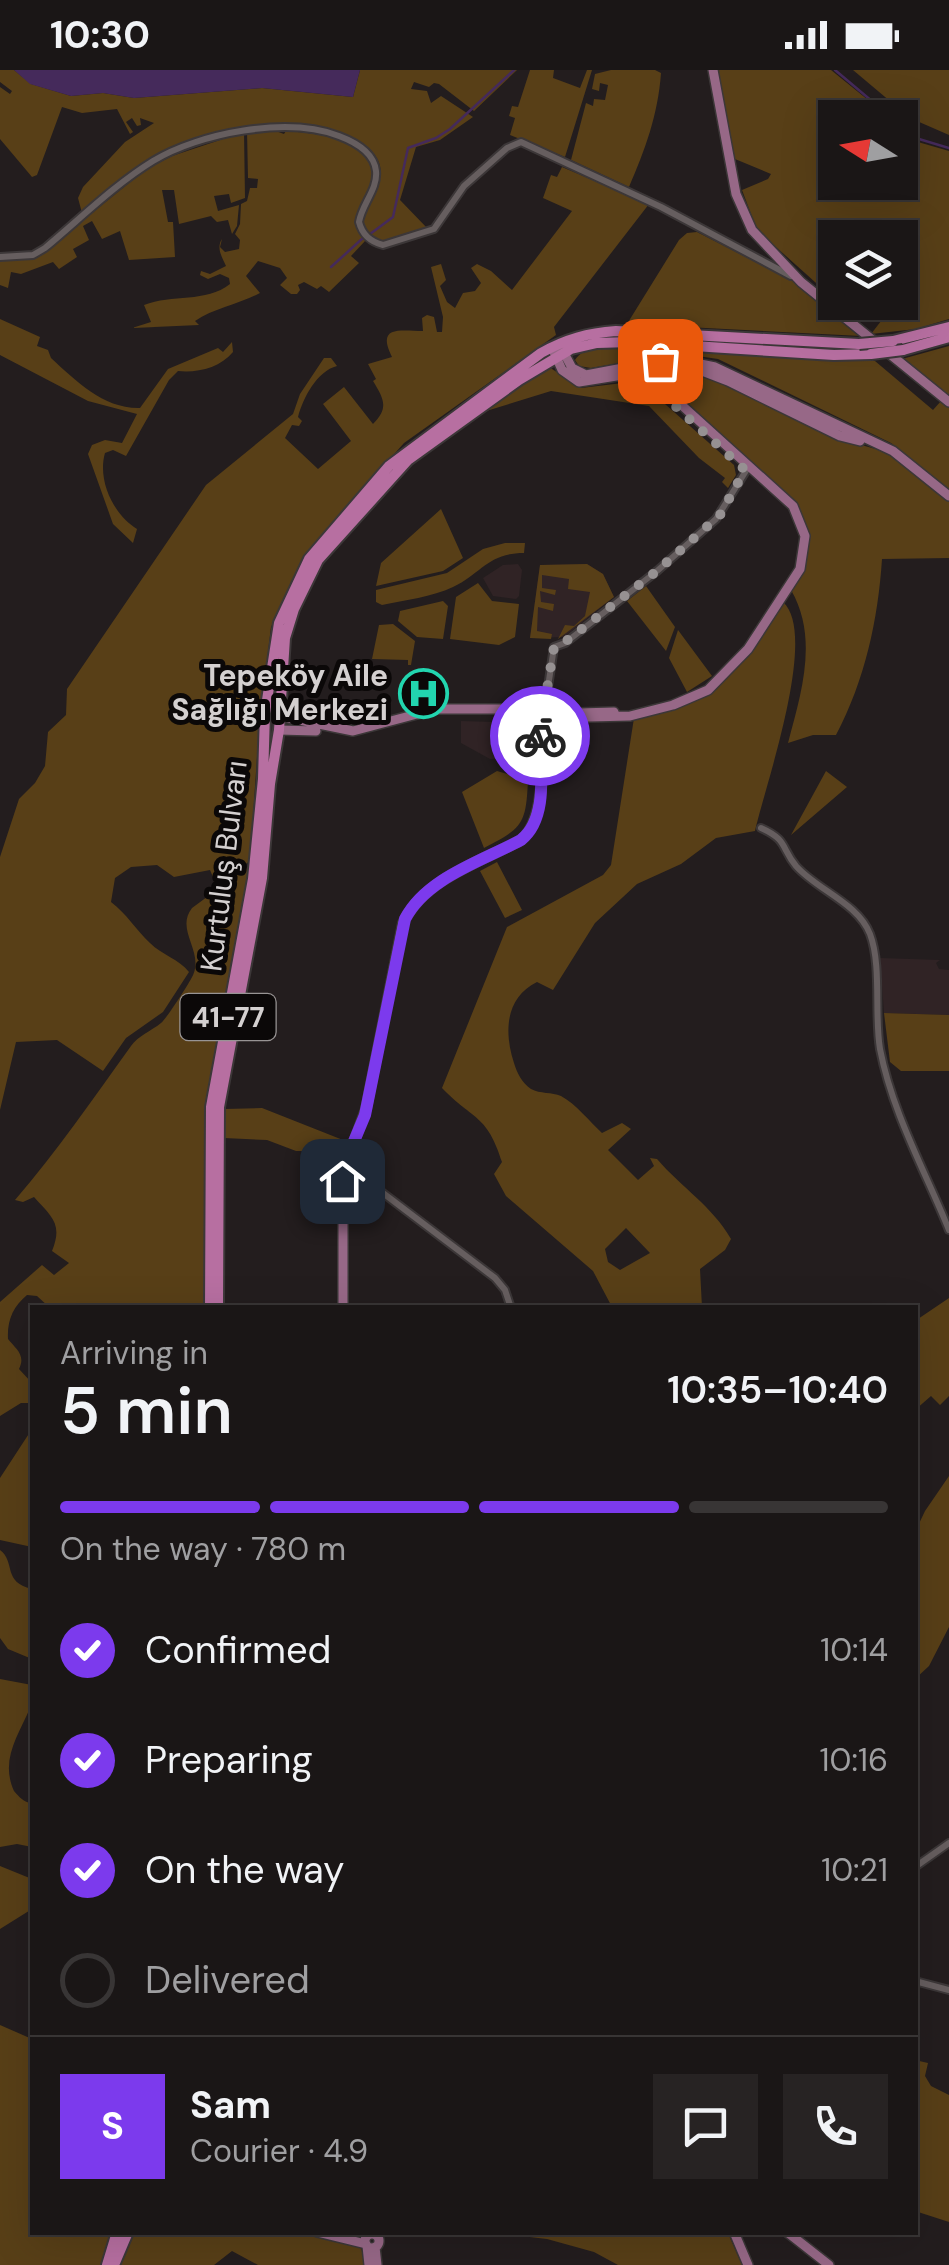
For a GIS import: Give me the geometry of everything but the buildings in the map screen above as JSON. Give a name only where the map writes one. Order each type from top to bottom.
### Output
[{"type":"highway","points":[[946,333],[859,344],[616,331],[580,336],[558,350],[398,458],[315,550],[280,623],[264,728],[270,732],[279,730],[287,628],[318,560],[406,462],[558,350],[614,342],[871,354],[903,350],[946,333]]},
{"type":"highway","points":[[265,713],[271,711],[280,716]]},
{"type":"highway","name":"Kurtuluş Bulvarı","points":[[210,1305],[211,1108],[253,879],[264,728]]},
{"type":"highway","name":"Kurtuluş Bulvarı","points":[[218,1305],[218,1116],[261,883],[279,730]]},
{"type":"highway","points":[[110,2265],[116,2235]]},
{"type":"highway","points":[[110,2265],[126,2235]]},
{"type":"main road","points":[[713,70],[741,208],[752,230],[802,282],[949,402]]},
{"type":"main road","points":[[558,350],[566,375],[579,382],[656,366],[712,374],[846,438],[882,446],[907,459],[949,496]]},
{"type":"main road","points":[[280,716],[353,731],[436,709],[622,717],[682,702],[712,687],[744,654],[798,574],[806,546],[802,523],[793,506],[666,391],[656,366]]},
{"type":"main road","points":[[279,730],[352,737],[443,714],[544,714]]},
{"type":"main road","points":[[346,1305],[348,1166],[365,1115],[405,919],[429,889],[521,840],[534,827],[539,810],[544,714]]},
{"type":"main road","points":[[340,2235],[371,2239]]},
{"type":"main road","points":[[735,2235],[748,2265]]},
{"type":"main road","points":[[791,2235],[829,2265]]},
{"type":"main road","points":[[369,2265],[371,2239]]},
{"type":"main road","points":[[371,2239],[377,2265]]},
{"type":"street","points":[[0,257],[33,255],[45,248],[157,158],[258,126],[333,134],[366,152],[374,163],[376,178],[360,214],[362,230],[368,238],[383,245],[431,231],[464,186],[508,148],[521,142],[661,207],[802,282]]},
{"type":"street","points":[[544,714],[554,647],[657,571],[716,518],[747,468]]},
{"type":"street","points":[[761,828],[781,838],[796,866],[867,928],[886,1075],[949,1230]]},
{"type":"street","points":[[348,1166],[495,1278],[510,1305]]},
{"type":"street","points":[[918,1864],[949,1844]]},
{"type":"street","points":[[918,1982],[949,1990]]},
{"type":"shaded area","points":[[0,70],[14,70],[31,84],[71,96],[103,93],[134,98],[262,88],[353,97],[360,70],[517,70],[474,111],[439,84],[429,87],[414,82],[411,89],[427,91],[431,103],[441,96],[473,117],[440,140],[416,147],[400,200],[428,229],[386,242],[372,238],[363,224],[379,182],[380,166],[375,155],[348,136],[298,124],[242,127],[188,141],[134,169],[82,213],[78,198],[83,187],[125,142],[154,123],[140,118],[141,125],[137,126],[132,118],[126,122],[133,132],[130,134],[117,109],[82,113],[62,107],[37,175],[32,177],[0,139],[0,87],[10,94],[12,91],[0,82]]},
{"type":"shaded area","points":[[14,70],[360,70],[353,97],[262,88],[134,98],[103,93],[71,96],[30,84]]},
{"type":"shaded area","points":[[530,70],[554,70],[553,78],[580,88],[587,70],[592,70],[565,157],[510,135],[515,118],[509,116],[512,106],[518,107]]},
{"type":"shaded area","points":[[611,70],[661,73],[650,132],[629,187],[571,160],[586,103],[593,106],[594,99],[605,100],[608,85],[600,83],[599,91],[592,89],[595,74]]},
{"type":"shaded area","points":[[717,70],[831,70],[868,100],[818,100],[818,200],[918,200],[918,142],[949,151],[949,319],[916,329],[871,334],[882,320],[918,320],[918,220],[818,220],[818,285],[757,230],[742,190],[771,174],[735,159]]},
{"type":"shaded area","points":[[853,70],[949,70],[949,135],[918,121],[918,100],[889,100]]},
{"type":"shaded area","points":[[270,129],[284,134],[313,134],[358,148],[374,168],[373,183],[356,220],[366,240],[351,256],[359,263],[329,292],[304,282],[298,285],[297,294],[291,294],[280,285],[287,278],[280,268],[258,261],[246,276],[260,293],[202,317],[195,321],[199,325],[132,328],[151,322],[144,305],[210,294],[230,284],[229,278],[220,274],[208,279],[200,275],[201,271],[210,274],[226,266],[220,247],[225,252],[239,249],[240,240],[235,234],[241,204],[247,201],[250,188],[257,188],[258,179],[248,178],[247,131]]},
{"type":"shaded area","points":[[244,132],[245,198],[231,203],[229,194],[214,196],[218,211],[239,205],[232,234],[228,220],[217,222],[211,216],[179,224],[174,190],[162,190],[168,222],[173,222],[175,257],[129,260],[120,231],[102,239],[92,221],[83,226],[89,240],[73,249],[77,257],[59,269],[53,262],[21,274],[11,272],[8,288],[0,285],[0,259],[25,259],[44,252],[145,170],[172,156]]},
{"type":"shaded area","points":[[562,167],[649,204],[554,327],[556,335],[404,443],[304,556],[271,627],[259,727],[250,861],[216,884],[210,870],[174,877],[157,865],[131,867],[115,878],[111,902],[150,943],[189,972],[163,1012],[126,1038],[103,1071],[57,1040],[16,1042],[0,1110],[0,857],[19,799],[45,766],[48,732],[66,715],[67,689],[206,485],[293,414],[300,394],[324,358],[331,358],[337,366],[323,373],[312,386],[298,417],[302,421],[299,426],[292,425],[285,438],[318,469],[351,441],[323,404],[344,387],[373,424],[383,403],[368,364],[392,357],[389,335],[423,331],[422,318],[427,315],[434,317],[437,332],[442,332],[443,317],[431,267],[441,264],[446,280],[440,286],[447,302],[455,308],[463,293],[475,291],[481,283],[471,268],[477,264],[512,290],[572,211],[543,198],[551,175],[557,177]]},
{"type":"shaded area","points":[[697,232],[799,284],[818,300],[818,320],[842,320],[861,336],[627,324],[687,233]]},
{"type":"shaded area","points":[[0,319],[40,337],[37,346],[48,350],[51,358],[81,384],[103,399],[127,407],[140,408],[168,369],[218,348],[223,352],[232,342],[233,352],[222,362],[200,370],[178,371],[169,380],[126,456],[113,450],[105,453],[103,475],[109,496],[121,515],[137,529],[133,543],[113,524],[88,454],[92,445],[105,440],[122,443],[137,414],[88,401],[0,355]]},
{"type":"shaded area","points":[[635,346],[875,361],[933,410],[941,401],[949,408],[949,489],[891,443],[718,359],[677,353],[591,368],[579,366],[575,360],[594,348]]},
{"type":"shaded area","points":[[949,346],[949,396],[902,359]]},
{"type":"shaded area","points":[[549,367],[581,388],[648,380],[665,404],[734,465],[736,475],[728,488],[722,482],[725,478],[699,458],[649,406],[551,391],[483,412]]},
{"type":"shaded area","points":[[670,372],[702,374],[854,443],[883,451],[905,463],[949,501],[949,558],[882,559],[868,649],[855,693],[836,735],[813,735],[788,743],[805,666],[804,627],[791,590],[806,554],[803,519],[789,496],[670,390],[664,377]]},
{"type":"shaded area","points":[[441,509],[463,558],[443,571],[376,586],[381,563]]},
{"type":"shaded area","points":[[525,543],[524,553],[493,560],[463,582],[436,593],[382,605],[376,602],[376,590],[447,573],[483,549]]},
{"type":"shaded area","points":[[518,564],[522,570],[519,596],[493,596],[483,578],[503,565]]},
{"type":"shaded area","points":[[587,564],[603,574],[614,597],[564,637],[530,638],[540,565]]},
{"type":"shaded area","points":[[587,564],[603,574],[614,597],[558,639],[565,625],[574,626],[585,616],[590,592],[568,589],[569,579],[542,575],[542,588],[556,590],[555,595],[540,591],[541,602],[554,604],[553,611],[538,607],[537,631],[552,634],[551,639],[530,638],[540,565]]},
{"type":"shaded area","points":[[478,583],[492,601],[519,604],[515,637],[499,645],[450,639],[456,597]]},
{"type":"shaded area","points":[[646,586],[675,627],[666,651],[627,601]]},
{"type":"shaded area","points":[[443,601],[448,606],[443,639],[417,637],[398,621],[400,611]]},
{"type":"shaded area","points":[[783,602],[793,619],[793,677],[755,831],[716,838],[681,864],[637,884],[595,923],[553,990],[537,982],[518,997],[510,1017],[511,1051],[525,1084],[535,1091],[567,1099],[602,1133],[622,1123],[631,1129],[608,1150],[638,1180],[654,1166],[650,1158],[657,1159],[715,1217],[731,1239],[725,1250],[700,1269],[702,1305],[611,1305],[593,1271],[506,1196],[494,1174],[502,1162],[491,1135],[442,1088],[507,927],[603,875],[611,865],[634,718],[708,691],[738,665]],"holes":[[[626,1228],[650,1253],[620,1270],[608,1262],[605,1249]]]},
{"type":"shaded area","points":[[393,624],[415,641],[411,665],[408,660],[372,659],[379,625]]},
{"type":"shaded area","points":[[678,630],[712,676],[687,692],[669,658]]},
{"type":"shaded area","points":[[461,721],[528,723],[529,757],[490,759],[461,743]]},
{"type":"shaded area","points":[[497,771],[528,780],[526,806],[515,829],[484,848],[462,792]]},
{"type":"shaded area","points":[[826,771],[847,787],[791,835]]},
{"type":"shaded area","points":[[497,862],[522,910],[505,918],[480,871]]},
{"type":"shaded area","points":[[249,866],[205,1105],[204,1305],[47,1305],[37,1296],[27,1295],[12,1314],[8,1339],[21,1356],[19,1369],[30,1381],[30,1403],[21,1403],[0,1416],[0,1302],[42,1265],[54,1275],[69,1263],[52,1251],[56,1227],[46,1210],[34,1197],[23,1202],[15,1200],[131,1046],[164,1020],[189,983],[195,969],[186,925],[192,908]]},
{"type":"shaded area","points":[[880,958],[940,960],[936,963],[939,969],[949,970],[949,1015],[884,1013]]},
{"type":"shaded area","points":[[884,1013],[949,1015],[949,1071],[901,1071],[890,1062]]},
{"type":"shaded area","points":[[262,1108],[343,1140],[338,1151],[296,1151],[267,1140],[224,1138],[225,1109]]},
{"type":"shaded area","points":[[949,1298],[949,1396],[940,1405],[931,1396],[918,1407],[918,1319]]},
{"type":"shaded area","points":[[30,1432],[30,1547],[0,1540],[0,1478]]},
{"type":"shaded area","points":[[949,1476],[949,1627],[929,1666],[918,1676],[918,1526]]},
{"type":"shaded area","points":[[0,1550],[13,1577],[30,1588],[30,1658],[8,1649],[0,1638]]},
{"type":"shaded area","points":[[0,1679],[30,1685],[30,1707],[12,1748],[9,1769],[14,1791],[30,1803],[30,1847],[0,1847]]},
{"type":"shaded area","points":[[0,1866],[30,1878],[30,1910],[0,1929]]},
{"type":"shaded area","points":[[0,2025],[30,2038],[30,2235],[112,2235],[102,2265],[0,2265]]},
{"type":"shaded area","points":[[918,2061],[928,2063],[925,2076],[931,2086],[949,2095],[949,2222],[918,2212]]},
{"type":"shaded area","points":[[131,2235],[310,2235],[361,2247],[365,2265],[258,2265],[232,2251],[214,2265],[118,2265]]},
{"type":"shaded area","points":[[512,2235],[729,2235],[742,2265],[618,2265],[594,2252],[547,2239]]},
{"type":"waterway","points":[[370,234],[393,217],[408,148],[450,129],[514,70]]},
{"type":"waterway","points":[[835,70],[871,100]]},
{"type":"waterway","points":[[918,138],[949,148]]},
{"type":"waterway","points":[[331,267],[363,238]]},
{"type":"way so far","points":[[540,736],[538,712],[544,707],[554,647],[657,571],[716,518],[745,470],[662,394],[650,362],[660,361]]},
{"type":"place","name":"Tepeköy Aile Sağlığı Merkezi","points":[[423,693]]},
{"type":"route","points":[[342,1181],[365,1115],[405,919],[429,889],[525,838],[531,831],[539,810],[540,736]]}]
